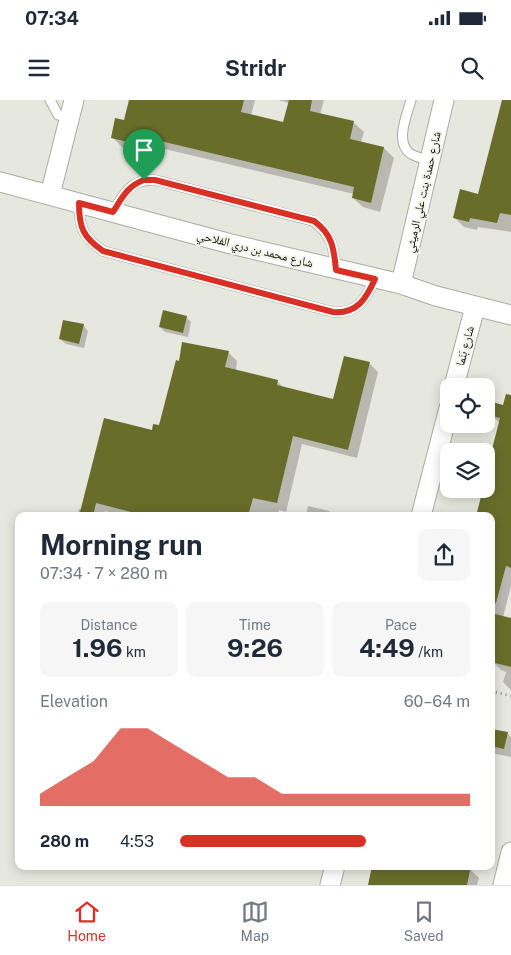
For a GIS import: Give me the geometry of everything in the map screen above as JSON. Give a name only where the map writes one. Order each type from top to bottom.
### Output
[{"type":"street","name":"شارع حمدة بنت علي الرميثي","points":[[401,284],[444,100]]},
{"type":"street","points":[[50,195],[72,109]]},
{"type":"street","name":"شارع محمد بن دري الفلاحي","points":[[0,182],[336,270],[401,284],[475,307],[511,314]]},
{"type":"street","name":"شارع بَنَما","points":[[456,378],[475,307]]},
{"type":"street","points":[[422,512],[443,433]]},
{"type":"street","points":[[503,885],[511,852]]},
{"type":"street","points":[[330,885],[333,870]]},
{"type":"lane","points":[[50,100],[58,114],[72,109]]},
{"type":"lane","points":[[411,100],[403,132],[404,145],[411,154],[430,161]]},
{"type":"lane","points":[[113,212],[126,191],[134,183],[144,180],[155,180],[295,216],[314,221],[330,237],[334,248],[336,270]]},
{"type":"lane","points":[[79,203],[79,224],[93,244],[103,251],[333,312],[342,312],[359,306],[365,300],[375,279]]},
{"type":"path","points":[[495,692],[511,696]]},
{"type":"building","points":[[129,100],[244,100],[241,112],[283,122],[289,100],[312,100],[310,111],[354,121],[350,139],[384,147],[371,203],[352,198],[354,187],[135,135],[132,143],[111,138],[115,118],[124,120]]},
{"type":"building","points":[[502,100],[511,100],[511,215],[500,213],[497,223],[470,218],[469,222],[453,218],[460,189],[478,194]]},
{"type":"building","points":[[163,310],[187,316],[183,333],[159,327]]},
{"type":"building","points":[[63,320],[84,324],[79,344],[59,339]]},
{"type":"building","points":[[182,342],[229,351],[225,367],[278,380],[277,385],[333,399],[344,356],[370,362],[348,450],[293,436],[277,503],[253,498],[249,512],[131,512],[96,503],[94,512],[80,512],[104,418],[152,430],[153,424],[159,425],[176,360],[179,361]]},
{"type":"building","points":[[506,394],[511,395],[511,568],[506,566],[496,603],[495,512],[477,512],[481,498],[495,498],[494,443],[500,418],[495,417],[495,403],[503,405]]},
{"type":"building","points":[[495,614],[511,618],[511,667],[495,663]]},
{"type":"building","points":[[495,730],[508,732],[504,749],[495,747]]},
{"type":"building","points":[[371,870],[470,870],[467,885],[368,885]]},
{"type":"route","points":[[144,180],[155,180],[314,221],[330,237],[334,248],[336,270],[375,279],[365,300],[351,310],[333,312],[103,251],[93,244],[79,224],[79,203],[113,212],[126,191],[134,183],[144,180]]}]
